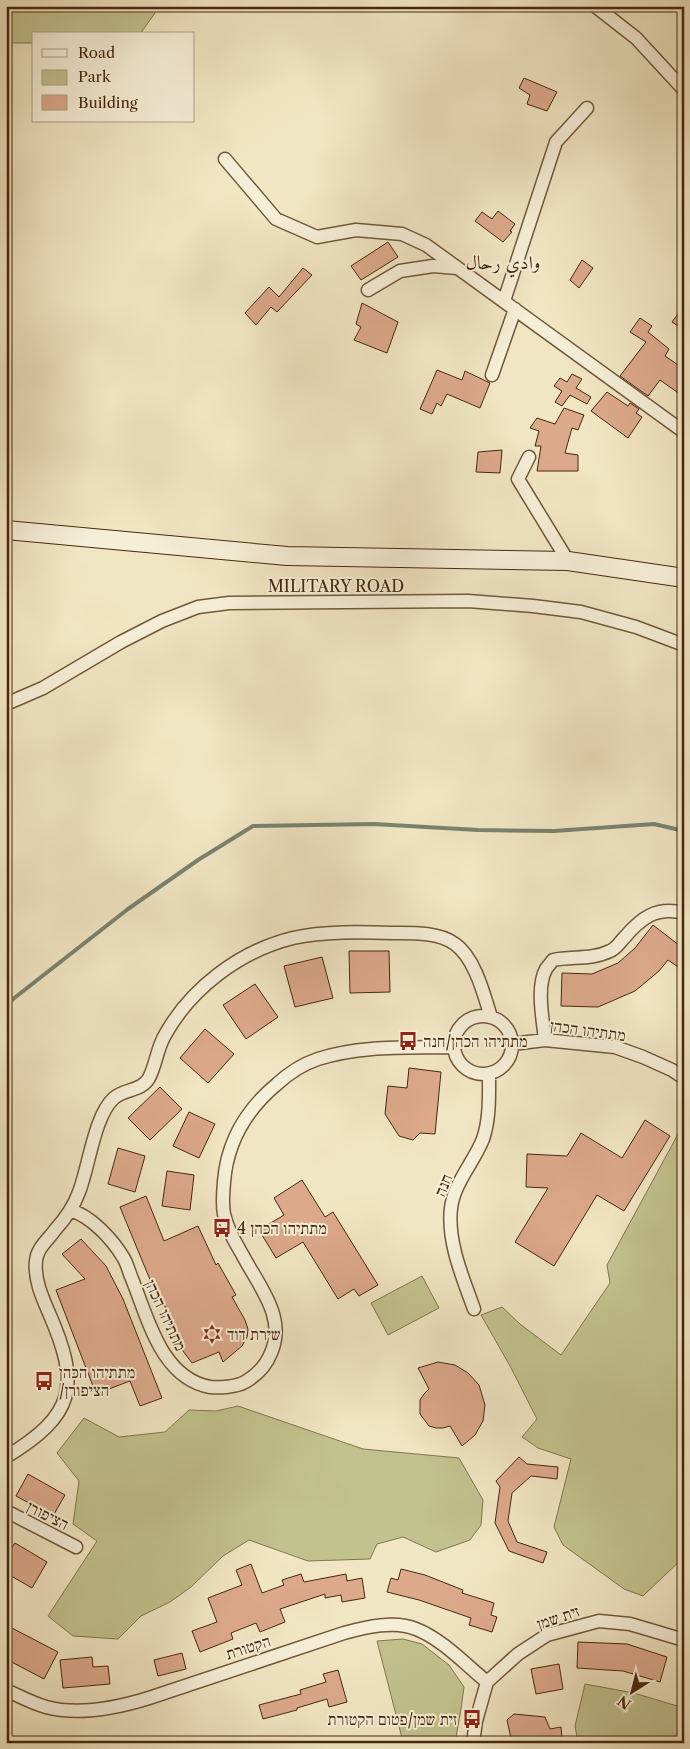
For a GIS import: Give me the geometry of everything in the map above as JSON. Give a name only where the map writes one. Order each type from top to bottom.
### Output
[{"type":"street","points":[[595,6],[636,38],[684,90]]},
{"type":"street","points":[[504,301],[556,142],[586,108]]},
{"type":"street","points":[[225,159],[276,220],[317,237],[356,230],[402,234],[426,246],[516,309],[684,432]]},
{"type":"street","points":[[368,290],[400,271],[433,266],[458,268]]},
{"type":"street","points":[[492,375],[516,309]]},
{"type":"street","points":[[529,457],[518,479],[568,561]]},
{"type":"street","points":[[6,530],[287,556],[568,561],[684,578]]},
{"type":"street","name":"MILITARY ROAD","points":[[6,704],[43,688],[121,642],[162,621],[198,607],[229,603],[468,601],[533,606],[581,612],[636,627],[684,645]]},
{"type":"street","points":[[545,1040],[541,992],[546,969],[553,960],[601,955],[613,950],[640,920],[655,913],[668,911],[684,913]]},
{"type":"street","points":[[6,1457],[35,1439],[48,1426],[59,1411],[67,1394],[67,1360],[62,1343],[40,1291],[36,1272],[36,1258],[41,1246],[70,1210],[79,1192],[99,1123],[106,1109],[115,1097],[140,1087],[148,1080],[163,1037],[188,1001],[225,970],[269,946],[292,938],[352,932],[410,933],[445,939],[456,944],[474,968],[491,1017]]},
{"type":"street","points":[[482,1016],[491,1017],[502,1023],[510,1034],[512,1044],[511,1054],[506,1063],[489,1074],[470,1072],[461,1066],[455,1057],[453,1047],[455,1034],[460,1026],[472,1017],[482,1016]]},
{"type":"street","name":"מתתיהו הכהן","points":[[512,1044],[545,1040],[615,1047],[644,1056],[684,1078]]},
{"type":"street","name":"מתתיהו הכהן","points":[[70,1210],[78,1212],[89,1220],[114,1244],[124,1258],[164,1355],[175,1368],[186,1378],[199,1384],[213,1387],[240,1385],[253,1377],[261,1369],[274,1346],[277,1334],[271,1305],[231,1234],[224,1214],[223,1196],[228,1155],[235,1135],[262,1097],[298,1068],[316,1060],[338,1053],[360,1050],[453,1047]]},
{"type":"street","name":"חנה","points":[[474,1309],[454,1246],[451,1208],[456,1192],[483,1139],[489,1106],[489,1074]]},
{"type":"street","name":"הציפורן","points":[[6,1511],[76,1547]]},
{"type":"street","name":"זית שמן","points":[[487,1682],[518,1654],[547,1635],[599,1621],[630,1624],[684,1640]]},
{"type":"street","name":"הקטורת","points":[[6,1690],[47,1707],[88,1710],[119,1706],[159,1695],[344,1632],[362,1628],[397,1625],[415,1628],[432,1637],[487,1682]]},
{"type":"street","points":[[473,1743],[476,1721],[487,1682]]},
{"type":"green space","points":[[6,6],[160,6],[141,32],[32,32],[32,43],[6,43]]},
{"type":"green space","points":[[684,1123],[684,1557],[643,1596],[624,1589],[563,1545],[554,1527],[571,1459],[538,1448],[522,1437],[537,1419],[481,1315],[502,1307],[520,1324],[561,1355],[610,1283],[607,1265]]},
{"type":"green space","points":[[422,1276],[439,1308],[388,1335],[371,1303]]},
{"type":"green space","points":[[238,1406],[363,1449],[459,1458],[483,1500],[481,1525],[470,1540],[436,1552],[403,1537],[377,1544],[370,1559],[308,1561],[249,1540],[223,1556],[191,1587],[170,1602],[141,1616],[118,1639],[73,1636],[48,1616],[97,1541],[73,1524],[79,1481],[57,1453],[84,1418],[119,1437],[165,1432],[189,1410],[216,1411]]},
{"type":"green space","points":[[403,1639],[422,1644],[449,1665],[464,1687],[455,1743],[419,1743],[450,1742],[402,1738],[377,1641]]},
{"type":"green space","points":[[585,1684],[634,1693],[684,1708],[684,1743],[578,1743],[575,1726]]},
{"type":"building","points":[[524,78],[557,92],[547,111],[527,104],[530,95],[519,88]]},
{"type":"building","points":[[498,211],[515,224],[510,231],[512,232],[503,242],[475,221],[482,212],[492,219]]},
{"type":"building","points":[[388,242],[398,257],[361,280],[351,266]]},
{"type":"building","points":[[582,260],[593,268],[579,288],[570,280]]},
{"type":"building","points":[[303,268],[312,275],[277,312],[271,307],[256,325],[245,313],[269,287],[279,297]]},
{"type":"building","points":[[362,303],[398,322],[387,353],[354,340],[361,327],[356,324]]},
{"type":"building","points":[[684,306],[684,330],[672,322]]},
{"type":"building","points":[[640,318],[652,326],[648,332],[669,349],[665,356],[684,369],[684,397],[660,380],[648,396],[620,376],[646,342],[630,332]]},
{"type":"building","points":[[437,370],[462,380],[465,371],[490,383],[480,408],[447,394],[441,406],[437,403],[432,414],[420,409]]},
{"type":"building","points":[[572,374],[582,379],[576,388],[591,397],[587,404],[570,395],[562,406],[555,402],[562,391],[554,386],[560,378],[567,382]]},
{"type":"building","points":[[607,392],[628,406],[630,403],[639,409],[636,413],[642,417],[628,438],[591,411]]},
{"type":"building","points":[[564,408],[584,415],[578,430],[572,428],[565,453],[578,455],[578,471],[537,471],[541,446],[535,446],[539,431],[530,428],[537,418],[555,424]]},
{"type":"building","points":[[502,450],[500,473],[476,472],[478,452]]},
{"type":"building","points":[[653,925],[684,949],[684,971],[668,960],[659,971],[635,991],[598,1007],[561,1006],[562,973],[592,974],[618,963],[635,948]]},
{"type":"building","points":[[349,951],[389,951],[390,992],[350,993]]},
{"type":"building","points":[[322,957],[333,998],[295,1007],[284,966]]},
{"type":"building","points":[[255,984],[278,1017],[246,1039],[223,1005]]},
{"type":"building","points":[[205,1029],[234,1054],[208,1083],[180,1058]]},
{"type":"building","points":[[409,1068],[441,1072],[435,1134],[420,1133],[413,1140],[399,1136],[385,1114],[388,1086],[407,1088]]},
{"type":"building","points":[[160,1087],[182,1109],[150,1140],[128,1118]]},
{"type":"building","points":[[189,1112],[215,1124],[199,1158],[173,1146]]},
{"type":"building","points":[[645,1120],[670,1136],[624,1211],[597,1195],[554,1266],[515,1242],[548,1188],[526,1187],[527,1154],[567,1156],[581,1133],[622,1158]]},
{"type":"building","points":[[118,1148],[145,1156],[135,1192],[108,1184]]},
{"type":"building","points":[[167,1171],[194,1175],[190,1210],[162,1206]]},
{"type":"building","points":[[302,1180],[325,1217],[333,1212],[378,1285],[359,1296],[354,1289],[338,1299],[303,1242],[276,1258],[259,1230],[284,1215],[274,1198]]},
{"type":"building","points":[[146,1196],[164,1241],[198,1226],[216,1265],[218,1263],[236,1295],[232,1297],[245,1320],[248,1329],[247,1337],[242,1346],[223,1362],[219,1352],[192,1363],[183,1351],[154,1280],[151,1282],[120,1207]]},
{"type":"building","points":[[81,1239],[106,1266],[123,1299],[162,1398],[140,1406],[130,1381],[96,1394],[56,1290],[85,1279],[62,1254]]},
{"type":"building","points":[[438,1362],[455,1365],[468,1373],[479,1385],[485,1405],[483,1421],[475,1435],[462,1446],[450,1426],[436,1428],[429,1426],[420,1414],[420,1400],[429,1389],[418,1368]]},
{"type":"building","points":[[519,1457],[527,1464],[558,1467],[557,1479],[531,1476],[512,1493],[508,1521],[517,1542],[547,1552],[543,1563],[509,1551],[495,1523],[500,1487],[496,1481]]},
{"type":"building","points":[[28,1474],[65,1495],[53,1516],[16,1496]]},
{"type":"building","points":[[15,1543],[47,1562],[32,1588],[6,1573],[6,1556]]},
{"type":"building","points":[[251,1564],[262,1593],[284,1585],[282,1580],[301,1574],[304,1582],[346,1574],[347,1581],[362,1578],[365,1598],[342,1602],[341,1595],[325,1598],[325,1594],[280,1609],[285,1622],[260,1632],[256,1623],[231,1633],[233,1639],[200,1652],[192,1631],[217,1622],[208,1598],[242,1585],[236,1570]]},
{"type":"building","points":[[401,1569],[425,1575],[463,1590],[462,1593],[494,1603],[491,1615],[497,1617],[492,1632],[469,1625],[471,1618],[419,1600],[387,1592],[391,1578],[398,1580]]},
{"type":"building","points":[[6,1625],[58,1652],[44,1679],[6,1659]]},
{"type":"building","points":[[578,1642],[627,1644],[667,1657],[660,1682],[623,1671],[577,1668]]},
{"type":"building","points":[[182,1653],[186,1669],[158,1676],[154,1660]]},
{"type":"building","points":[[92,1657],[93,1667],[108,1666],[110,1684],[63,1688],[60,1660]]},
{"type":"building","points":[[559,1664],[563,1689],[536,1694],[531,1669]]},
{"type":"building","points":[[338,1670],[347,1702],[329,1707],[327,1699],[297,1708],[297,1710],[263,1719],[259,1705],[301,1694],[300,1690],[326,1682],[323,1674]]},
{"type":"building","points":[[514,1714],[545,1717],[550,1729],[561,1727],[562,1738],[551,1743],[512,1743],[507,1720]]},
{"type":"waterway","points":[[6,1007],[13,999],[128,909],[198,860],[253,826],[374,824],[478,830],[554,831],[654,824],[684,831]]},
{"type":"place","name":"מתתיהו הכהן/חנה","points":[[408,1041]]},
{"type":"place","name":"מתתיהו הכהן 4","points":[[222,1228]]},
{"type":"place","name":"שירת דוד","points":[[212,1334]]},
{"type":"place","name":"מתתיהו הכהן /הציפורן","points":[[44,1381]]},
{"type":"place","name":"זית שמן/פטום הקטורת","points":[[472,1719]]},
{"type":"district","name":"وادي رحال","points":[[503,262]]}]
